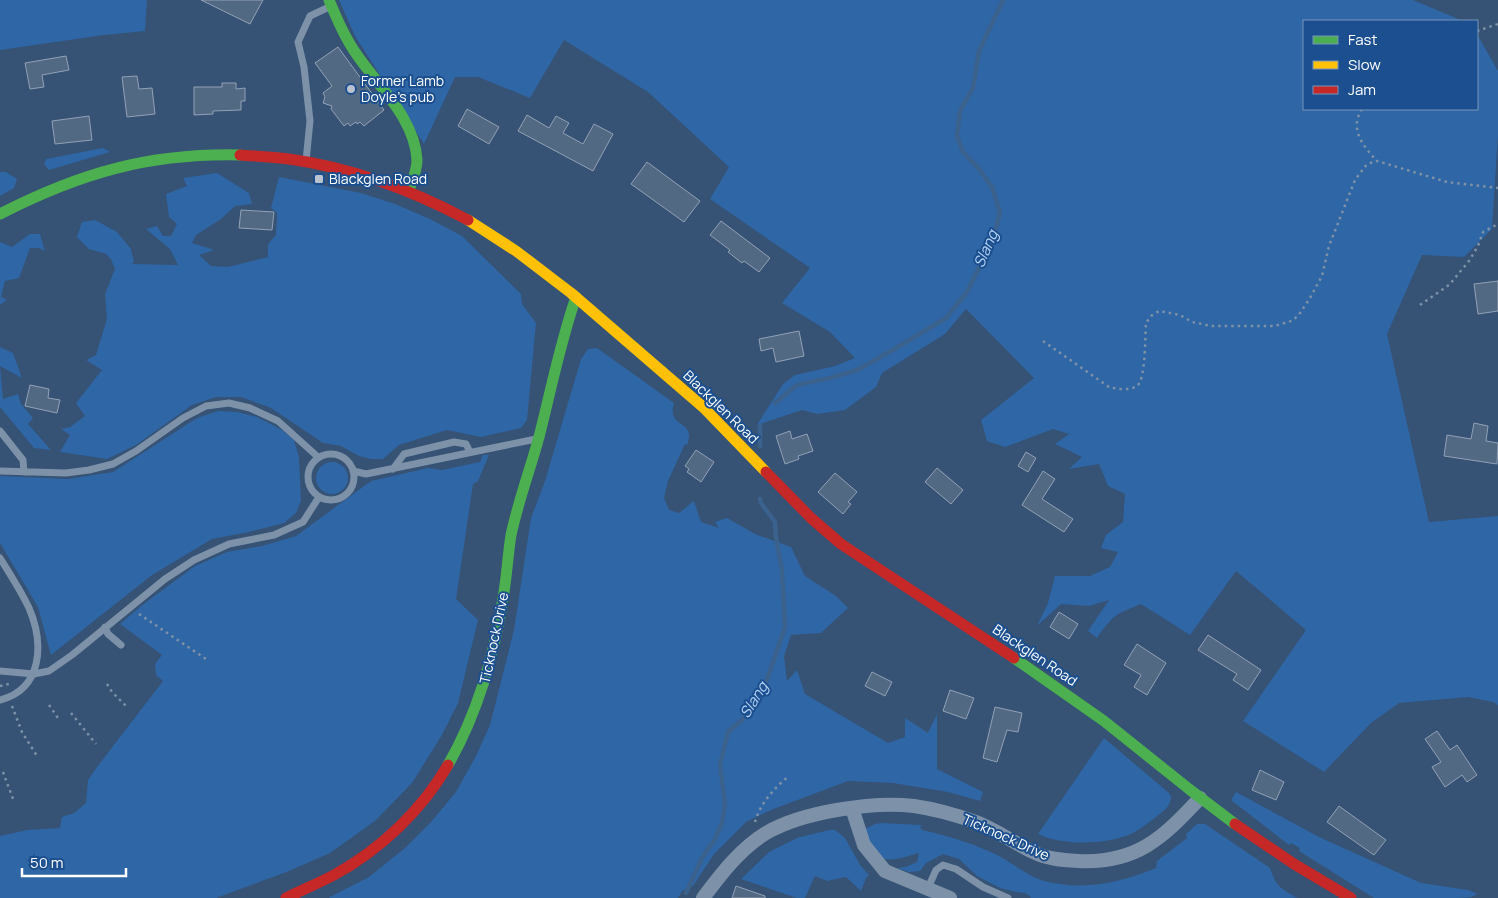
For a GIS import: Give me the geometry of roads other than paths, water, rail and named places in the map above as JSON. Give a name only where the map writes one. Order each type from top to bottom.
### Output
[{"type":"street","points":[[330,3],[355,53],[391,98],[408,129],[415,148],[417,162],[409,190]]},
{"type":"street","name":"Blackglen Road","points":[[0,214],[29,199],[82,178],[126,166],[157,160],[229,154],[306,161],[358,173],[409,190],[451,210],[536,265],[576,297],[705,408],[794,502],[832,537],[870,565],[941,610],[1101,718],[1200,798],[1266,846],[1351,898]]},
{"type":"street","name":"Ticknock Drive","points":[[286,898],[338,874],[385,841],[405,823],[432,791],[456,755],[477,708],[490,662],[504,593],[514,524],[538,439],[564,331],[576,297]]},
{"type":"street","name":"Ticknock Drive","points":[[703,898],[749,846],[767,833],[820,813],[852,808],[894,805],[942,811],[998,831],[1033,852],[1051,858],[1090,862],[1116,858],[1148,846],[1168,831],[1200,798]]},
{"type":"street","points":[[852,808],[864,846],[885,871],[950,898]]},
{"type":"lane","points":[[306,161],[310,121],[304,67],[298,42],[310,16],[330,3]]},
{"type":"lane","points":[[0,471],[66,473],[113,464],[136,451],[183,418],[206,406],[229,403],[250,408],[278,421],[318,458]]},
{"type":"lane","points":[[0,432],[23,460],[24,472]]},
{"type":"lane","points":[[353,471],[366,474],[538,439]]},
{"type":"lane","points":[[393,469],[404,454],[454,442],[466,444],[470,452]]},
{"type":"lane","points":[[325,455],[339,455],[350,464],[354,479],[348,492],[334,500],[326,500],[319,497],[309,485],[308,478],[312,463],[318,458],[325,455]]},
{"type":"lane","points":[[4,672],[34,674],[49,671],[165,579],[194,560],[229,544],[274,535],[303,522],[319,497]]},
{"type":"lane","points":[[0,558],[29,608],[35,627],[37,648],[34,674],[23,688],[0,700]]},
{"type":"lane","points":[[104,627],[108,634],[121,645]]},
{"type":"lane","points":[[928,888],[936,870],[943,865],[956,869],[983,887],[1008,898]]},
{"type":"waterway","name":"Slang","points":[[775,403],[797,385],[857,370],[891,351],[946,318],[967,292],[993,240],[1000,212],[992,187],[963,152],[957,136],[960,111],[973,88],[979,51],[1003,0]]},
{"type":"waterway","name":"Slang","points":[[760,426],[760,446]]},
{"type":"waterway","name":"Slang","points":[[686,893],[702,858],[715,839],[722,823],[725,803],[720,765],[728,732],[742,720],[763,691],[785,627],[782,571],[775,522],[760,499]]},
{"type":"place","name":"Former Lamb Doyle's pub","points":[[351,89]]},
{"type":"place","name":"Blackglen Road","points":[[319,179]]}]
